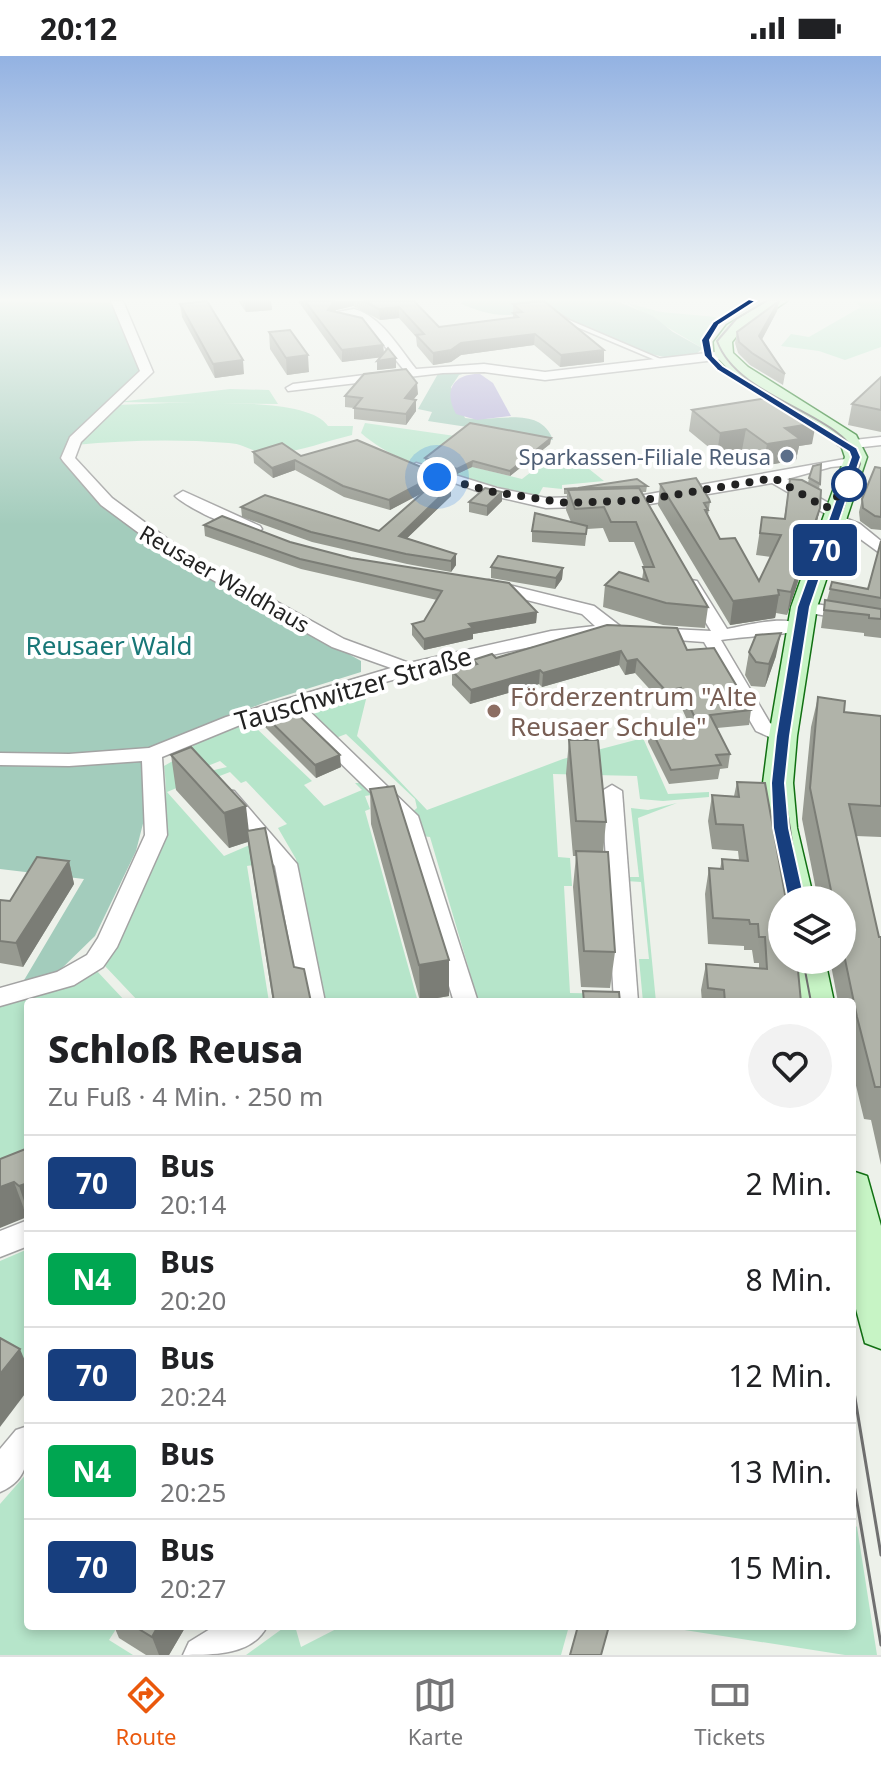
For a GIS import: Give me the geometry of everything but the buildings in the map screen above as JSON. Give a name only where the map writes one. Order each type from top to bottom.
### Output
[{"type":"street","name":"Reusaer Waldhaus","points":[[143,376],[75,440],[68,458],[81,477],[103,501],[137,528],[198,567],[324,636],[397,662],[406,669]]},
{"type":"street","points":[[293,388],[392,376]]},
{"type":"street","points":[[747,376],[852,450]]},
{"type":"street","points":[[399,460],[437,477],[546,503],[644,500],[774,478],[830,463],[880,438]]},
{"type":"street","points":[[794,886],[781,828],[778,783],[783,736],[802,618],[838,517],[852,450]]},
{"type":"street","points":[[774,478],[854,527],[881,549]]},
{"type":"street","points":[[183,496],[265,534]]},
{"type":"street","points":[[644,500],[656,519]]},
{"type":"street","points":[[684,570],[763,727],[783,736]]},
{"type":"street","points":[[477,583],[556,599],[588,610],[608,628]]},
{"type":"street","name":"Tauschwitzer Straße","points":[[0,759],[69,760],[152,754],[290,703],[406,669],[551,636],[608,628],[716,635],[802,618],[881,620]]},
{"type":"street","points":[[290,703],[407,816],[465,998]]},
{"type":"street","points":[[177,743],[286,864],[312,998]]},
{"type":"street","points":[[0,997],[65,979],[95,961],[109,941],[156,835],[152,754]]},
{"type":"street","points":[[612,791],[626,998]]},
{"type":"street","points":[[811,974],[815,998]]},
{"type":"street","points":[[856,1203],[877,1279],[881,1328]]},
{"type":"street","points":[[0,1244],[24,1235]]},
{"type":"street","points":[[0,1475],[24,1447]]},
{"type":"street","points":[[202,1655],[243,1630]]},
{"type":"green space","name":"Reusaer Wald","points":[[0,376],[141,376],[68,448],[101,502],[196,568],[361,661],[361,672],[268,701],[147,750],[147,808],[136,851],[95,936],[58,972],[20,987],[84,879],[0,869]]},
{"type":"green space","points":[[437,376],[459,376],[451,387],[465,418],[527,419],[547,429],[553,440],[428,421],[432,412],[418,409]]},
{"type":"green space","points":[[230,389],[269,390],[278,404],[118,402]]},
{"type":"green space","points":[[116,405],[278,406],[300,410],[328,426],[353,426],[352,435],[275,454],[235,444],[210,442],[75,445]]},
{"type":"green space","points":[[365,423],[455,436],[432,457],[522,479],[555,458],[563,457],[580,463],[604,481],[562,485],[562,489],[543,487],[538,496],[457,477],[454,472],[417,464],[382,448],[361,433]]},
{"type":"green space","points":[[369,687],[357,736],[427,810],[563,759],[643,738],[668,794],[709,792],[709,797],[663,801],[640,799],[637,776],[553,774],[558,857],[570,858],[572,886],[564,886],[570,993],[616,994],[616,998],[471,998],[464,976],[470,973],[430,837],[422,836],[411,813],[417,808],[415,799],[346,734],[333,739],[304,707]]},
{"type":"green space","points":[[286,713],[254,726],[312,781],[304,785],[324,806],[362,790],[355,783],[364,783],[371,795],[365,796],[370,809],[365,811],[417,998],[325,998],[296,859],[278,828],[287,824],[246,781],[241,783],[230,772],[217,777],[210,771],[227,767],[220,761],[205,767],[189,752],[205,737]]},
{"type":"green space","points":[[178,758],[203,777],[167,792],[224,856],[252,844],[253,865],[247,866],[268,998],[135,998],[104,965],[140,894],[158,845],[166,794],[164,766]]},
{"type":"green space","points":[[677,803],[638,818],[656,998],[643,998],[639,959],[649,959],[641,882],[626,881],[626,877],[639,877],[631,808],[648,810]]},
{"type":"green space","points":[[95,969],[122,998],[24,998],[24,1188],[0,1197],[0,1000]]},
{"type":"green space","points":[[24,1251],[24,1374],[0,1361],[0,1261]]},
{"type":"green space","points":[[24,1477],[24,1630],[115,1630],[109,1640],[133,1655],[0,1655],[0,1504]]},
{"type":"green space","points":[[856,1526],[877,1655],[845,1655],[684,1630],[856,1630]]},
{"type":"green space","points":[[280,1630],[296,1630],[301,1647],[334,1630],[568,1630],[561,1655],[246,1655]]},
{"type":"shaded area","points":[[482,376],[493,383],[511,416],[477,420],[456,414],[450,398],[451,391],[457,380]]},
{"type":"tram line","points":[[743,376],[836,432],[852,447],[860,464],[806,608],[783,784],[799,886]]},
{"type":"tram line","points":[[806,974],[810,998]]},
{"type":"tram line","points":[[856,1404],[881,1555]]},
{"type":"tram line","points":[[856,1497],[881,1645]]},
{"type":"bus line","name":"70","points":[[733,376],[815,424],[853,451],[856,457],[844,500],[804,607],[783,736],[778,783],[781,828],[794,886]]},
{"type":"place","name":"Sparkassen-Filiale Reusa","points":[[787,456]]},
{"type":"place","name":"Förderzentrum \"Alte Reusaer Schule\"","points":[[494,711]]},
{"type":"route","points":[[437,477],[546,503],[644,500],[774,478],[826,508],[849,484]]}]
